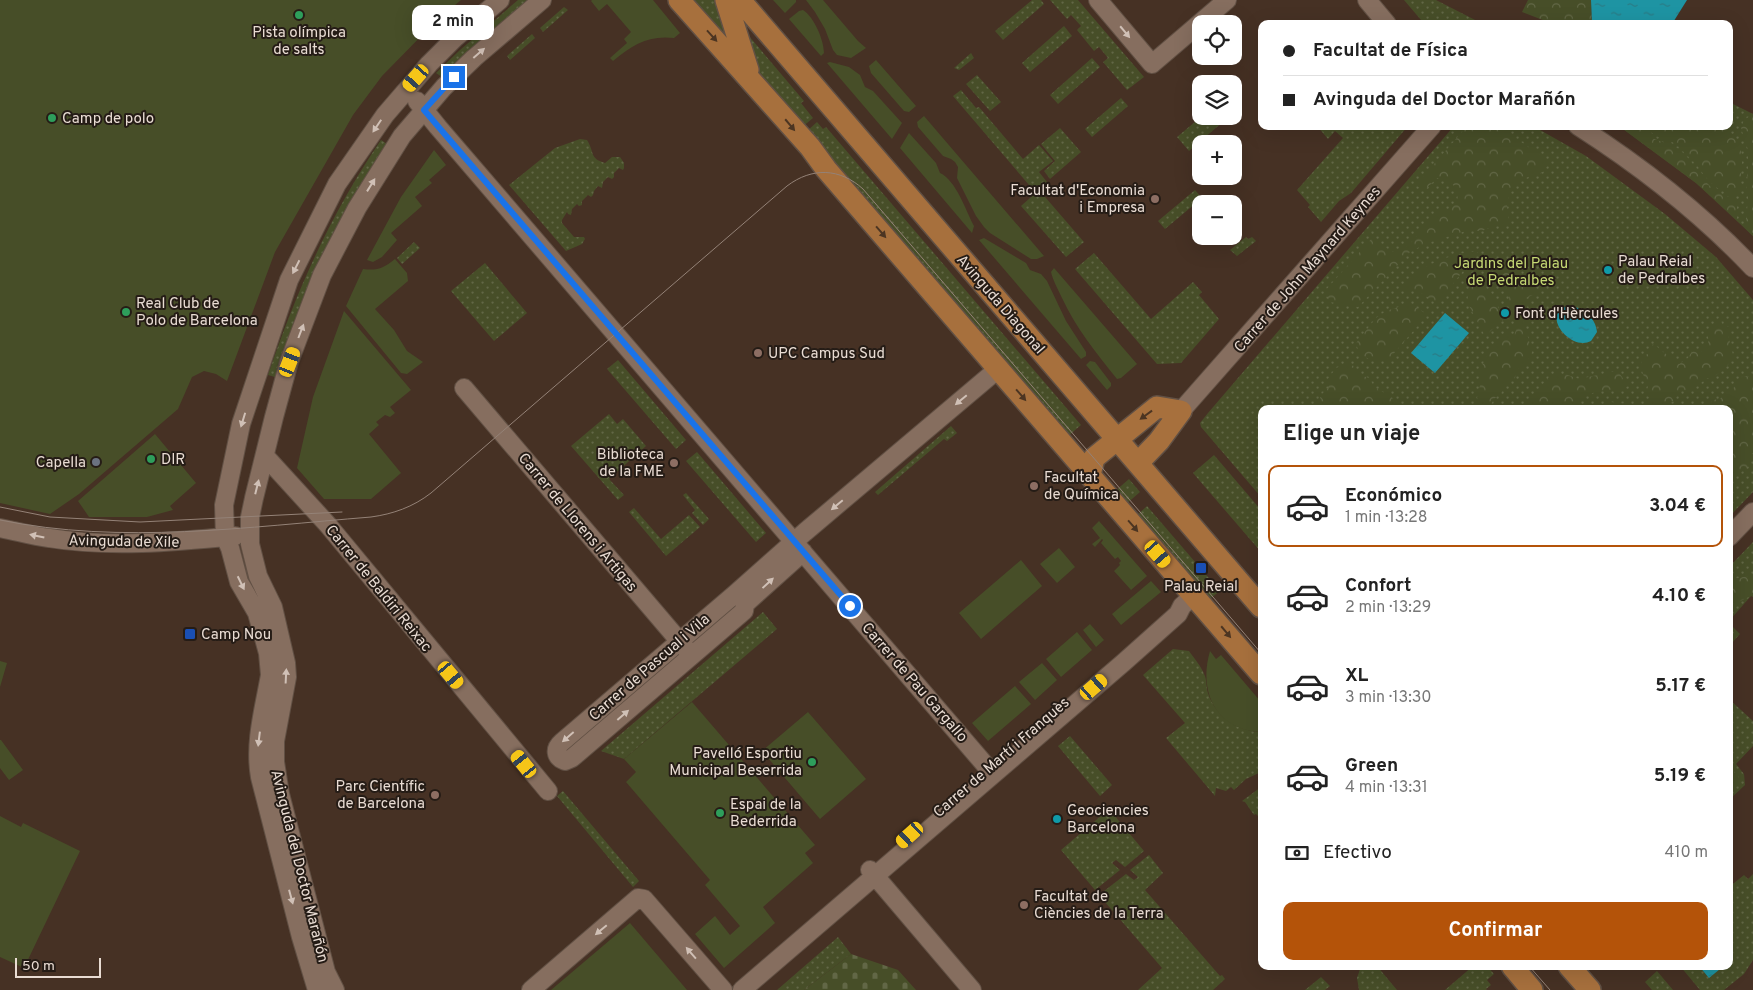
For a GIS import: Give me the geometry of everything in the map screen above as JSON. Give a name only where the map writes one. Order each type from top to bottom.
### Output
[{"type":"main road","points":[[680,0],[758,88],[1090,475],[1188,601],[1258,671]]},
{"type":"main road","points":[[726,0],[747,67],[758,88]]},
{"type":"main road","name":"Avinguda Diagonal","points":[[740,0],[1258,603]]},
{"type":"main road","points":[[1090,475],[1094,458],[1157,407],[1181,411],[1159,441],[1138,463]]},
{"type":"main road","points":[[1515,970],[1532,990]]},
{"type":"main road","points":[[1572,970],[1590,990]]},
{"type":"street","name":"Avinguda del Doctor Marañón","points":[[317,990],[296,918],[258,768],[258,742],[270,675],[268,653],[257,613],[239,582],[230,548],[225,538],[224,505],[241,424],[289,280],[337,184],[385,115],[429,64],[456,37],[500,0]]},
{"type":"street","name":"Avinguda del Doctor Marañón","points":[[335,990],[326,972],[280,794],[274,755],[287,677],[286,662],[273,607],[258,576],[249,535],[250,517],[274,417],[290,362],[322,275],[357,208],[402,136],[444,87],[474,58],[542,0]]},
{"type":"street","points":[[1098,0],[1152,64],[1227,0]]},
{"type":"street","points":[[1367,0],[1384,20]]},
{"type":"street","name":"Carrer de Pau Gargallo","points":[[408,88],[424,110],[991,771]]},
{"type":"street","name":"Carrer de John Maynard Keynes","points":[[1181,411],[1428,130]]},
{"type":"street","points":[[1584,130],[1659,181],[1701,216],[1753,268]]},
{"type":"street","name":"Carrer de Pascual i Vila","points":[[740,599],[744,612],[568,761],[561,760],[557,755],[557,746],[679,641],[740,599],[998,369]]},
{"type":"street","name":"Carrer de Llorens i Artigas","points":[[464,388],[692,656]]},
{"type":"street","name":"Carrer de Baldiri Reixac","points":[[265,456],[328,525],[548,791]]},
{"type":"street","points":[[1733,534],[1753,512]]},
{"type":"street","name":"Avinguda de Xile","points":[[0,528],[48,538],[84,542],[174,543],[249,535]]},
{"type":"street","name":"Carrer de Martí i Franquès","points":[[730,990],[872,873],[991,771],[1173,609],[1188,601]]},
{"type":"street","points":[[872,873],[972,990]]},
{"type":"street","name":"Carrer de Martí i Franquès","points":[[742,990],[872,873]]},
{"type":"street","points":[[531,990],[638,898],[644,899],[723,990]]},
{"type":"green space","name":"Real Club de Polo de Barcelona","points":[[0,0],[461,0],[434,23],[382,76],[353,115],[275,252],[227,381],[216,374],[204,371],[192,377],[178,409],[79,494],[50,514],[0,503]]},
{"type":"green space","points":[[518,0],[528,0],[465,54],[442,77],[436,73],[460,50]]},
{"type":"green space","points":[[592,0],[653,0],[680,33],[674,38],[656,38],[641,42],[613,61],[610,58],[627,43],[624,39],[631,32],[607,4],[599,11]]},
{"type":"green space","points":[[693,0],[717,0],[730,45]]},
{"type":"green space","points":[[773,0],[796,0],[796,2],[785,13]]},
{"type":"green space","points":[[806,0],[823,0],[866,48],[851,58],[837,55],[833,50],[825,29]]},
{"type":"green space","points":[[1032,0],[1041,0],[1044,4],[1003,40],[995,31]]},
{"type":"green space","points":[[1050,0],[1078,0],[1144,77],[1127,90],[1103,62],[1108,58],[1099,47],[1094,51],[1077,30],[1081,26],[1071,15],[1067,19]]},
{"type":"green space","points":[[1404,0],[1436,0],[1475,20],[1421,20]]},
{"type":"green space","points":[[1528,0],[1591,0],[1592,20],[1543,20],[1522,12]]},
{"type":"green space","points":[[564,7],[568,10],[543,32],[540,28]]},
{"type":"green space","points":[[803,10],[811,18],[820,36],[824,48],[824,53],[821,56],[789,19]]},
{"type":"green space","points":[[1064,26],[1072,36],[1030,72],[1022,63]]},
{"type":"green space","points":[[743,29],[804,101],[801,103],[813,118],[801,128],[757,74]]},
{"type":"green space","points":[[532,34],[535,38],[510,60],[507,56]]},
{"type":"green space","points":[[971,53],[974,58],[959,70],[954,68]]},
{"type":"green space","points":[[1092,58],[1100,67],[1058,104],[1050,95]]},
{"type":"green space","points":[[876,60],[916,106],[909,112],[904,111],[871,73],[869,66]]},
{"type":"green space","points":[[830,62],[849,67],[860,75],[865,87],[873,91],[902,123],[892,139],[827,63]]},
{"type":"green space","points":[[977,75],[1001,102],[990,111],[966,84]]},
{"type":"green space","points":[[961,90],[976,108],[979,107],[1023,159],[1039,145],[1053,161],[1039,172],[1047,182],[1035,192],[953,96]]},
{"type":"green space","points":[[1121,98],[1128,106],[1092,137],[1085,129]]},
{"type":"green space","points":[[1733,104],[1753,114],[1753,236],[1696,183],[1624,130],[1733,130]]},
{"type":"green space","points":[[1753,114],[1753,236],[1745,228],[1748,199],[1746,194],[1748,150],[1741,128],[1744,120]]},
{"type":"green space","points":[[924,116],[1044,256],[1031,259],[990,233],[984,227],[976,216],[957,178],[958,167],[955,162],[943,156],[918,127],[917,122]]},
{"type":"green space","points":[[817,122],[823,129],[826,127],[1081,425],[1067,437],[806,132]]},
{"type":"green space","points":[[1192,124],[1219,125],[1208,135],[1192,135],[1192,148],[1189,151],[1177,137]]},
{"type":"green space","points":[[1060,128],[1081,152],[1050,179],[1044,171],[1055,161],[1041,144]]},
{"type":"green space","points":[[1320,130],[1405,130],[1351,193],[1339,201],[1321,222],[1297,190],[1343,138],[1335,131],[1328,139]]},
{"type":"green space","name":"Jardins del Palau de Pedralbes","points":[[1451,130],[1540,130],[1586,156],[1665,214],[1716,257],[1753,300],[1753,492],[1733,513],[1733,405],[1258,405],[1258,494],[1201,427],[1200,423]]},
{"type":"green space","points":[[1464,130],[1504,130],[1550,162],[1542,173],[1524,179],[1511,192],[1507,205],[1508,225],[1496,225],[1482,231],[1466,231],[1427,243],[1410,252],[1358,307],[1330,302],[1325,291],[1373,237],[1393,252],[1401,251],[1438,211],[1452,207],[1458,197],[1453,185],[1437,178],[1424,191],[1416,185]]},
{"type":"green space","points":[[1624,130],[1644,130],[1649,136],[1680,150],[1710,186],[1725,196],[1737,199],[1737,219],[1696,183]]},
{"type":"green space","points":[[1649,130],[1727,130],[1737,141],[1742,156],[1740,194],[1727,193],[1718,189],[1679,146]]},
{"type":"green space","points":[[909,133],[936,163],[940,173],[956,189],[974,226],[972,233],[900,148]]},
{"type":"green space","points":[[580,139],[587,140],[594,157],[600,161],[605,163],[612,157],[620,157],[624,163],[624,168],[623,170],[619,168],[614,173],[612,179],[608,177],[603,182],[602,188],[598,186],[591,197],[588,195],[582,201],[582,205],[579,206],[577,204],[572,209],[571,215],[567,212],[562,223],[574,237],[584,237],[585,239],[582,244],[566,251],[509,185],[555,148]]},
{"type":"green space","points":[[381,140],[387,144],[337,227],[323,256],[297,316],[275,377],[268,375],[290,314],[316,254],[346,196]]},
{"type":"green space","points":[[434,150],[446,165],[429,180],[432,183],[415,197],[422,206],[391,233],[397,240],[382,257],[373,262],[367,260],[401,197]]},
{"type":"green space","points":[[1039,190],[1084,242],[1066,257],[1021,206]]},
{"type":"green space","points":[[1195,190],[1199,195],[1192,195],[1192,206],[1165,229],[1158,221]]},
{"type":"green space","points":[[1246,237],[1248,239],[1252,237],[1256,241],[1237,256],[1230,250],[1236,245],[1242,245],[1242,240]]},
{"type":"green space","points":[[984,238],[1026,263],[1030,270],[1041,274],[1047,281],[1066,321],[1086,352],[1086,356],[1081,359],[979,240]]},
{"type":"green space","points":[[414,242],[420,248],[402,264],[397,258]]},
{"type":"green space","points":[[1469,252],[1478,252],[1437,304],[1420,293],[1401,289],[1414,275],[1431,264]]},
{"type":"green space","points":[[1094,253],[1151,319],[1193,282],[1202,292],[1199,295],[1219,319],[1181,363],[1157,364],[1075,269]]},
{"type":"green space","points":[[395,259],[407,273],[408,281],[375,309],[394,330],[407,351],[423,362],[407,374],[401,373],[346,306],[363,269],[372,270],[380,268]]},
{"type":"green space","points":[[485,263],[527,313],[494,341],[451,291]]},
{"type":"green space","points":[[1504,263],[1513,268],[1535,287],[1535,294],[1526,298],[1527,306],[1523,319],[1532,352],[1525,366],[1516,370],[1515,378],[1501,387],[1502,392],[1491,404],[1481,404],[1477,398],[1482,377],[1480,373],[1484,361],[1496,343],[1502,338],[1514,335],[1516,331],[1516,324],[1509,305],[1509,294],[1497,267]]},
{"type":"green space","points":[[1054,268],[1137,364],[1121,378],[1117,379],[1080,330],[1053,279],[1051,272]]},
{"type":"green space","points":[[1478,280],[1494,296],[1503,320],[1485,336],[1467,302],[1469,290]]},
{"type":"green space","points":[[1408,304],[1427,315],[1389,359],[1373,360],[1359,353],[1356,343],[1376,318],[1386,311]]},
{"type":"green space","points":[[344,311],[411,390],[390,407],[395,413],[390,417],[385,415],[376,422],[379,425],[369,434],[401,473],[371,499],[324,499],[297,468],[313,397]]},
{"type":"green space","points":[[1719,318],[1723,325],[1732,328],[1728,334],[1733,355],[1728,364],[1720,372],[1706,379],[1695,388],[1681,390],[1668,405],[1649,405],[1650,399],[1646,392],[1649,384],[1642,371],[1642,357],[1651,352],[1652,345],[1654,344],[1679,364],[1688,358],[1692,351],[1701,352],[1707,345],[1708,335],[1706,332],[1714,326]]},
{"type":"green space","points":[[618,360],[686,440],[676,449],[607,369]]},
{"type":"green space","points":[[1090,361],[1095,362],[1111,383],[1107,390],[1086,365]]},
{"type":"green space","points":[[1346,364],[1354,366],[1360,375],[1369,378],[1375,388],[1389,395],[1401,405],[1321,405],[1320,396],[1328,388],[1328,379],[1336,368]]},
{"type":"green space","points":[[1616,371],[1628,386],[1592,394],[1582,398],[1575,405],[1525,405],[1549,377],[1565,374],[1579,379]]},
{"type":"green space","points":[[1746,376],[1753,379],[1753,453],[1749,456],[1749,465],[1740,473],[1733,475],[1733,405],[1709,405],[1713,400],[1720,399],[1724,394],[1729,393],[1736,385],[1741,383],[1741,377]]},
{"type":"green space","points":[[1611,402],[1626,405],[1606,405]]},
{"type":"green space","points":[[609,414],[617,424],[623,419],[646,446],[609,479],[624,495],[618,500],[571,446]]},
{"type":"green space","points":[[951,426],[957,433],[947,441],[944,439],[878,495],[875,492]]},
{"type":"green space","name":"DIR","points":[[155,434],[196,483],[170,506],[173,510],[147,517],[89,517],[78,501]]},
{"type":"green space","points":[[697,452],[766,533],[756,542],[686,461]]},
{"type":"green space","points":[[1214,455],[1258,506],[1258,549],[1193,473]]},
{"type":"green space","points":[[1129,479],[1140,492],[1125,505],[1114,492]]},
{"type":"green space","points":[[686,493],[709,519],[703,525],[692,513],[695,510],[683,495]]},
{"type":"green space","points":[[1147,506],[1220,591],[1207,601],[1135,517]]},
{"type":"green space","points":[[634,508],[661,539],[689,515],[700,527],[666,556],[629,512]]},
{"type":"green space","points":[[1099,521],[1147,576],[1131,590],[1114,571],[1120,565],[1121,561],[1118,557],[1115,559],[1101,543],[1102,539],[1095,547],[1092,544],[1100,538],[1092,528]]},
{"type":"green space","points":[[1753,542],[1753,597],[1751,596],[1733,616],[1733,563]]},
{"type":"green space","points":[[1059,548],[1075,567],[1057,583],[1040,564]]},
{"type":"green space","points":[[1021,560],[1042,586],[981,639],[959,613]]},
{"type":"green space","points":[[1753,575],[1753,596],[1733,603],[1733,579]]},
{"type":"green space","points":[[1151,581],[1161,592],[1121,625],[1112,614]]},
{"type":"green space","points":[[763,612],[777,629],[624,759],[601,751]]},
{"type":"green space","points":[[1090,624],[1104,640],[1096,647],[1083,630]]},
{"type":"green space","points":[[1733,627],[1740,634],[1733,642]]},
{"type":"green space","points":[[1077,632],[1092,650],[1061,677],[1046,659]]},
{"type":"green space","points":[[1173,649],[1189,651],[1205,676],[1207,691],[1216,709],[1236,726],[1258,732],[1258,773],[1246,779],[1234,790],[1231,787],[1226,791],[1216,788],[1215,796],[1166,738],[1185,723],[1143,675]]},
{"type":"green space","points":[[1210,651],[1216,659],[1221,655],[1258,698],[1258,732],[1245,730],[1232,724],[1214,706],[1209,694],[1207,666]]},
{"type":"green space","points":[[0,661],[7,663],[0,687]]},
{"type":"green space","points":[[1042,663],[1057,680],[1035,700],[1019,682]]},
{"type":"green space","points":[[1015,686],[1031,704],[988,741],[972,723]]},
{"type":"green space","name":"Espai de la Bederrida","points":[[692,702],[815,845],[805,853],[813,863],[763,907],[775,923],[724,968],[695,934],[715,916],[730,935],[740,926],[705,885],[710,880],[626,782],[636,772],[624,759]]},
{"type":"green space","points":[[1733,703],[1753,721],[1753,746],[1736,764],[1744,774],[1745,785],[1733,796]]},
{"type":"green space","name":"Pavelló Esportiu Municipal Beserrida","points":[[808,712],[866,779],[820,819],[762,751]]},
{"type":"green space","points":[[1070,736],[1112,785],[1100,796],[1058,746]]},
{"type":"green space","points":[[0,740],[23,770],[9,780],[0,768]]},
{"type":"green space","points":[[1733,770],[1740,779],[1733,788]]},
{"type":"green space","points":[[1258,789],[1258,816],[1254,815],[1245,802],[1242,801]]},
{"type":"green space","points":[[563,791],[639,881],[633,887],[557,796]]},
{"type":"green space","points":[[1109,809],[1144,851],[1125,867],[1116,860],[1112,863],[1120,870],[1095,890],[1061,850]]},
{"type":"green space","points":[[0,816],[21,827],[23,823],[80,851],[24,968],[0,957]]},
{"type":"green space","points":[[1149,855],[1163,873],[1145,890],[1220,976],[1222,975],[1225,979],[1213,990],[1138,990],[1162,968],[1099,895],[1126,874],[1134,880],[1138,877],[1130,870]]},
{"type":"green space","points":[[1753,874],[1753,960],[1744,974],[1724,990],[1700,990],[1683,970],[1733,970],[1733,884],[1744,875],[1748,879]]},
{"type":"green space","points":[[630,923],[687,990],[551,990]]},
{"type":"green space","points":[[838,937],[851,954],[804,990],[777,990]]},
{"type":"green space","points":[[851,954],[898,970],[916,990],[804,990]]},
{"type":"green space","points":[[1360,970],[1380,970],[1397,990],[1359,990],[1357,978]]},
{"type":"green space","points":[[1468,970],[1490,970],[1494,974],[1487,980],[1491,985],[1487,990],[1445,990]]},
{"type":"green space","points":[[1657,971],[1673,990],[1652,990],[1645,982]]},
{"type":"green space","points":[[1321,977],[1330,986],[1325,990],[1305,990]]},
{"type":"water","points":[[1591,0],[1687,0],[1674,20],[1592,20]]},
{"type":"water","points":[[1569,306],[1584,311],[1594,322],[1597,332],[1591,341],[1583,343],[1574,341],[1561,330],[1557,323],[1557,316],[1560,310]]},
{"type":"water","points":[[1445,313],[1469,333],[1435,373],[1411,353]]},
{"type":"water","points":[[1702,970],[1719,970],[1709,978]]},
{"type":"tram line","points":[[0,520],[92,531],[138,533],[185,532],[371,517],[402,509],[431,493],[787,186],[806,176],[826,172],[845,177],[863,189],[1258,650]]},
{"type":"tram line","points":[[0,507],[50,517],[140,522],[342,512]]},
{"type":"tram line","points":[[1532,970],[1550,990]]},
{"type":"place","name":"Pista olímpica de salts","points":[[299,15]]},
{"type":"place","name":"Camp de polo","points":[[52,118]]},
{"type":"place","name":"Facultat d'Economia i Empresa","points":[[1155,199]]},
{"type":"place","name":"Palau Reial de Pedralbes","points":[[1608,270]]},
{"type":"place","name":"Real Club de Polo de Barcelona","points":[[126,312]]},
{"type":"place","name":"Font d'Hèrcules","points":[[1505,313]]},
{"type":"place","name":"UPC Campus Sud","points":[[758,353]]},
{"type":"place","name":"DIR","points":[[151,459]]},
{"type":"place","name":"Capella","points":[[96,462]]},
{"type":"place","name":"Biblioteca de la FME","points":[[674,463]]},
{"type":"place","name":"Facultat de Química","points":[[1034,486]]},
{"type":"place","name":"Palau Reial","points":[[1201,568]]},
{"type":"place","name":"Camp Nou","points":[[190,634]]},
{"type":"place","name":"Pavelló Esportiu Municipal Beserrida","points":[[812,762]]},
{"type":"place","name":"Parc Científic de Barcelona","points":[[435,795]]},
{"type":"place","name":"Espai de la Bederrida","points":[[720,813]]},
{"type":"place","name":"Geociencies Barcelona","points":[[1057,819]]},
{"type":"place","name":"Facultat de Ciències de la Terra","points":[[1024,905]]},
{"type":"route","points":[[454,77],[424,110],[850,606]]}]
